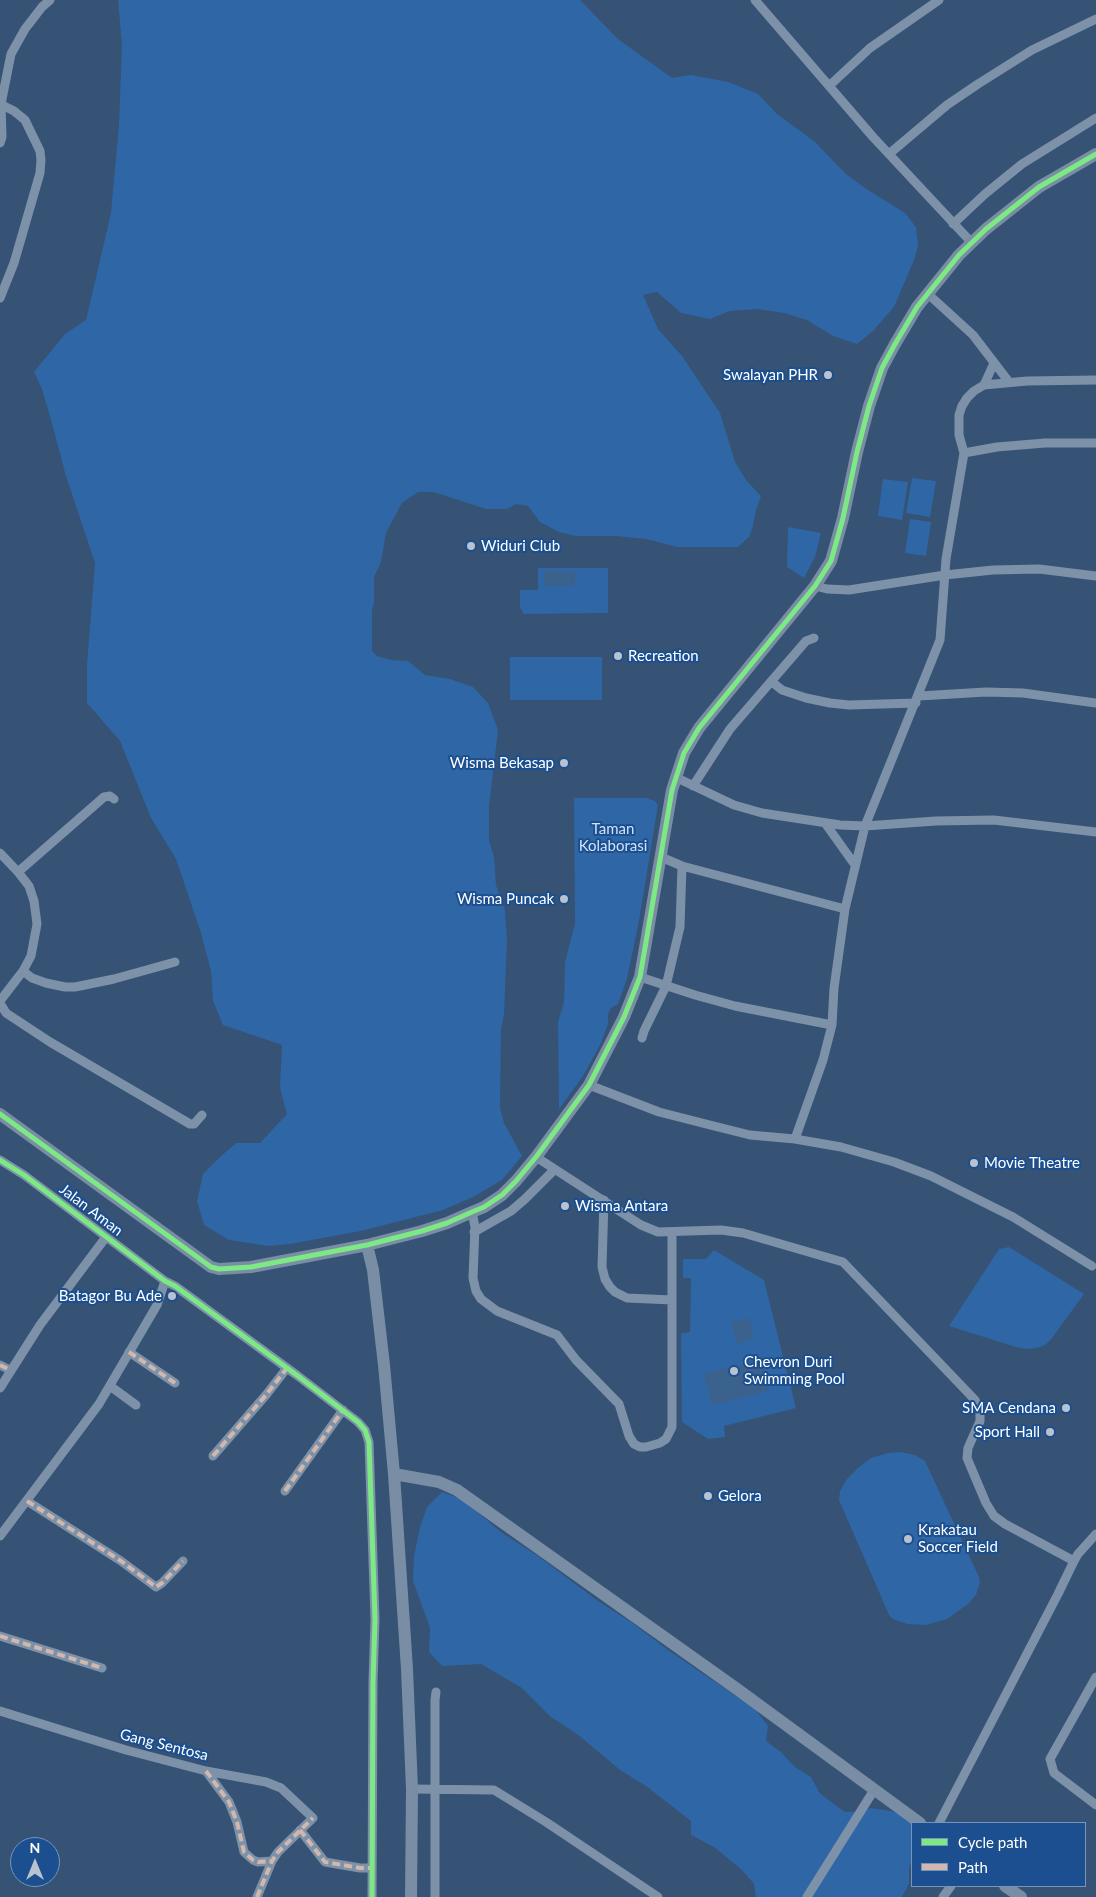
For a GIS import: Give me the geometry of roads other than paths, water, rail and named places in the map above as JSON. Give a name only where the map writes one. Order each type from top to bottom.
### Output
[{"type":"street","points":[[0,144],[2,137],[1,104],[11,54],[25,29],[50,0]]},
{"type":"street","points":[[755,0],[828,86],[972,243]]},
{"type":"street","points":[[828,86],[870,48],[939,0]]},
{"type":"street","points":[[889,154],[947,105],[978,84],[1032,50],[1096,19]]},
{"type":"street","points":[[0,298],[16,254],[40,173],[41,160],[40,150],[26,120],[1,104]]},
{"type":"street","points":[[953,224],[985,194],[1022,164],[1096,118]]},
{"type":"street","points":[[0,1114],[211,1267],[225,1270],[251,1267],[367,1245],[430,1229],[484,1207],[502,1195],[536,1157],[589,1085],[624,1017],[640,977],[672,790],[684,753],[699,728],[815,586],[831,560],[860,441],[882,368],[917,307],[959,255],[986,230],[1039,187],[1096,154]]},
{"type":"street","points":[[928,294],[973,335],[1009,382]]},
{"type":"street","points":[[984,385],[994,363]]},
{"type":"street","points":[[795,1139],[823,1060],[832,1025],[835,980],[845,909],[865,826],[918,699],[940,640],[945,575],[964,453],[958,435],[959,415],[967,398],[984,385],[1009,382],[1096,380]]},
{"type":"street","points":[[964,453],[996,447],[1045,443],[1096,443]]},
{"type":"street","points":[[815,586],[827,589],[849,590],[945,575],[993,570],[1039,569],[1096,576]]},
{"type":"street","points":[[693,786],[730,729],[806,641],[814,638]]},
{"type":"street","points":[[772,682],[782,690],[830,703],[849,704],[986,692],[1022,693],[1096,703]]},
{"type":"street","points":[[675,777],[728,802],[762,813],[825,823],[865,826],[936,821],[994,820],[1096,832]]},
{"type":"street","points":[[18,872],[104,797],[110,796],[114,799]]},
{"type":"street","points":[[825,823],[855,865]]},
{"type":"street","points":[[0,853],[29,886],[34,901],[37,924],[31,956],[23,971],[0,1002],[6,1013],[50,1042],[190,1124],[194,1124],[202,1115]]},
{"type":"street","points":[[660,857],[682,866],[845,909]]},
{"type":"street","points":[[642,1038],[666,986],[680,927],[682,866]]},
{"type":"street","points":[[23,971],[32,978],[46,983],[75,987],[114,979],[174,962]]},
{"type":"street","points":[[640,977],[735,1006],[832,1025]]},
{"type":"street","points":[[589,1085],[659,1112],[710,1126],[750,1135],[795,1139],[859,1152],[894,1162],[931,1176],[1013,1218],[1095,1265]]},
{"type":"street","points":[[536,1157],[641,1225],[658,1232],[721,1230],[737,1232],[843,1262],[975,1400],[980,1412],[980,1421],[968,1448],[968,1458],[986,1503],[994,1516],[1074,1562]]},
{"type":"street","name":"Jalan Aman","points":[[0,1160],[24,1175],[165,1281],[287,1368],[343,1410],[365,1430],[369,1442],[375,1619],[372,1897]]},
{"type":"street","points":[[474,1232],[511,1211],[554,1170]]},
{"type":"street","points":[[604,1200],[602,1267],[610,1287],[627,1298],[672,1300]]},
{"type":"street","points":[[472,1212],[474,1278],[476,1291],[481,1299],[497,1311],[557,1335],[576,1360],[618,1404],[629,1436],[634,1444],[640,1447],[660,1443],[666,1439],[672,1427],[672,1233]]},
{"type":"street","points":[[0,1388],[40,1325],[106,1237]]},
{"type":"street","points":[[367,1245],[373,1270],[394,1474],[407,1669],[412,1789],[411,1897]]},
{"type":"street","points":[[0,1536],[99,1404],[157,1305],[165,1281]]},
{"type":"street","points":[[129,1352],[175,1383]]},
{"type":"street","points":[[0,1365],[10,1370]]},
{"type":"street","points":[[213,1456],[287,1368]]},
{"type":"street","points":[[110,1386],[136,1405]]},
{"type":"street","points":[[285,1491],[343,1410]]},
{"type":"street","points":[[394,1474],[439,1482],[457,1490],[737,1689],[919,1822]]},
{"type":"street","points":[[26,1501],[121,1561],[156,1587],[162,1584],[183,1561]]},
{"type":"street","points":[[939,1822],[1078,1554],[1096,1534]]},
{"type":"street","points":[[0,1636],[102,1668]]},
{"type":"street","points":[[1096,1677],[1050,1759],[1054,1773],[1096,1805]]},
{"type":"street","points":[[435,1897],[436,1692]]},
{"type":"street","name":"Gang Sentosa","points":[[0,1711],[126,1750],[206,1771],[244,1777],[281,1788],[313,1818],[300,1830]]},
{"type":"street","points":[[206,1771],[229,1802],[238,1822],[244,1852],[258,1862],[272,1861]]},
{"type":"street","points":[[412,1789],[489,1789],[500,1793],[658,1897]]},
{"type":"street","points":[[807,1897],[874,1790]]},
{"type":"street","points":[[257,1897],[272,1861],[286,1843],[300,1830],[325,1862],[371,1868]]},
{"type":"street","points":[[1007,1887],[1021,1897]]},
{"type":"place","name":"Swalayan PHR","points":[[828,375]]},
{"type":"place","name":"Widuri Club","points":[[471,546]]},
{"type":"place","name":"Recreation","points":[[618,656]]},
{"type":"place","name":"Wisma Bekasap","points":[[564,763]]},
{"type":"place","name":"Wisma Puncak","points":[[564,899]]},
{"type":"place","name":"Movie Theatre","points":[[974,1163]]},
{"type":"place","name":"Wisma Antara","points":[[565,1206]]},
{"type":"place","name":"Batagor Bu Ade","points":[[172,1296]]},
{"type":"place","name":"Chevron Duri Swimming Pool","points":[[734,1371]]},
{"type":"place","name":"SMA Cendana","points":[[1066,1408]]},
{"type":"place","name":"Sport Hall","points":[[1050,1432]]},
{"type":"place","name":"Gelora","points":[[708,1496]]},
{"type":"place","name":"Krakatau Soccer Field","points":[[908,1539]]},
{"type":"park label","name":"Taman Kolaborasi","points":[[613,838]]}]
